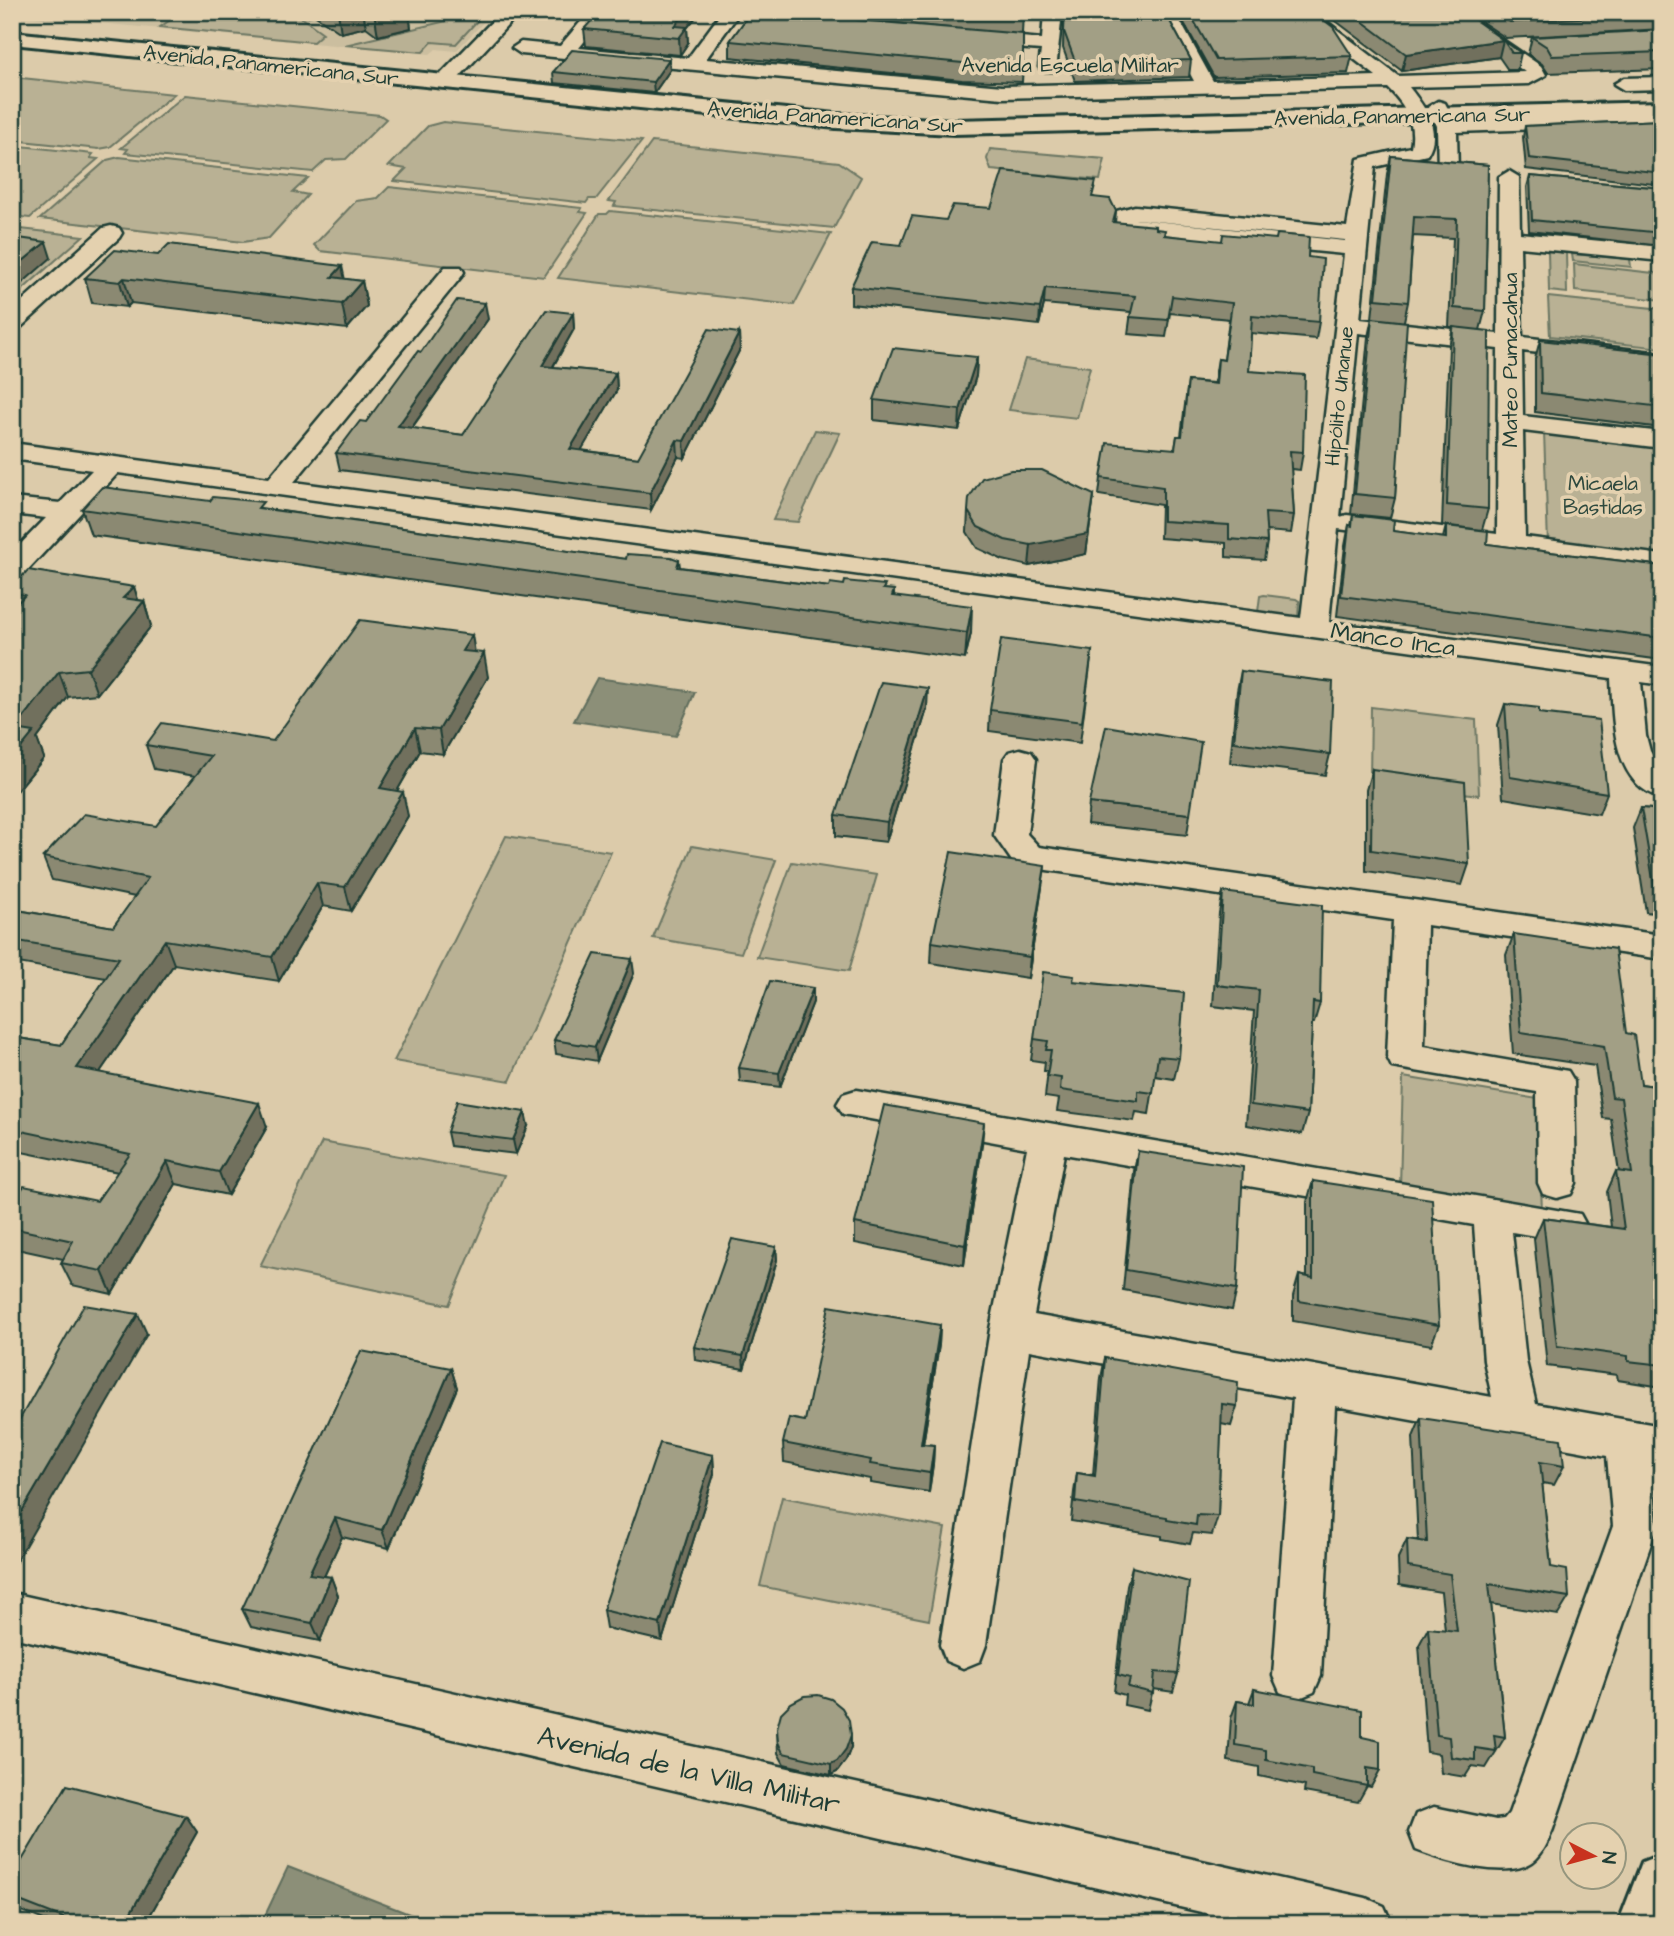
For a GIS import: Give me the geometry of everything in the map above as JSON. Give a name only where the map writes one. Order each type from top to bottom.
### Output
[{"type":"main road","name":"Avenida Panamericana Sur","points":[[12,24],[761,92]]},
{"type":"main road","name":"Avenida Panamericana Sur","points":[[12,38],[836,121],[954,127],[1662,93]]},
{"type":"main road","name":"Avenida Panamericana Sur","points":[[789,95],[832,92],[907,106],[1023,110],[1429,106],[1662,109]]},
{"type":"main road","points":[[1646,1924],[1662,1882]]},
{"type":"street","points":[[443,83],[511,12]]},
{"type":"street","points":[[565,52],[599,12]]},
{"type":"street","points":[[693,64],[731,12]]},
{"type":"street","points":[[1047,92],[1053,12]]},
{"type":"street","points":[[1166,12],[1207,87]]},
{"type":"street","points":[[1302,12],[1429,106],[1662,119]]},
{"type":"street","points":[[1429,106],[1536,75],[1534,70],[1450,12]]},
{"type":"street","points":[[961,37],[1051,45]]},
{"type":"street","points":[[1500,47],[1531,45]]},
{"type":"street","name":"Avenida Escuela Militar","points":[[522,48],[693,64],[832,92],[1047,92],[1394,82]]},
{"type":"street","points":[[832,92],[838,57]]},
{"type":"street","points":[[1625,84],[1662,83]]},
{"type":"street","points":[[1365,163],[1420,151],[1429,106]]},
{"type":"street","points":[[1365,163],[1448,171],[1429,106]]},
{"type":"street","name":"Hipólito Unanue","points":[[1314,628],[1365,163]]},
{"type":"street","name":"Mateo Pumacahua","points":[[1448,171],[1516,177],[1510,239],[1511,544]]},
{"type":"street","points":[[1230,229],[1356,242]]},
{"type":"street","points":[[12,323],[111,233]]},
{"type":"street","points":[[1510,239],[1662,254]]},
{"type":"street","points":[[276,487],[453,272]]},
{"type":"street","points":[[1347,325],[1662,360]]},
{"type":"street","points":[[1511,422],[1662,440]]},
{"type":"street","name":"Manco Inca","points":[[25,460],[112,464],[1662,676]]},
{"type":"street","points":[[12,570],[112,464]]},
{"type":"street","points":[[12,506],[67,512]]},
{"type":"street","points":[[1326,521],[1662,563]]},
{"type":"street","points":[[1625,671],[1634,752],[1643,772],[1662,788]]},
{"type":"street","points":[[1020,759],[1010,835],[1024,853],[1662,947]]},
{"type":"street","points":[[1410,910],[1405,1057],[1555,1081],[1557,1183]]},
{"type":"street","points":[[856,1104],[1566,1225]]},
{"type":"street","points":[[963,1645],[1011,1329],[1048,1136]]},
{"type":"street","points":[[1492,1229],[1505,1361],[1518,1420]]},
{"type":"street","points":[[1011,1329],[1645,1442],[1635,1526],[1528,1829],[1518,1842],[1496,1845],[1434,1832]]},
{"type":"street","points":[[1297,1676],[1315,1384]]},
{"type":"street","name":"Avenida de la Villa Militar","points":[[12,1615],[1366,1924]]},
{"type":"shaded area","points":[[12,12],[493,12],[456,51],[436,49],[430,54],[12,15]]},
{"type":"shaded area","points":[[597,678],[695,692],[676,736],[574,721]]},
{"type":"shaded area","points":[[288,1867],[435,1924],[261,1924]]},
{"type":"green space","points":[[182,12],[324,12],[302,18],[323,33],[313,42],[160,27]]},
{"type":"green space","points":[[459,18],[478,20],[456,44],[432,42],[423,52],[345,45]]},
{"type":"green space","points":[[12,77],[174,94],[110,147],[99,149],[12,140]]},
{"type":"green space","points":[[185,95],[380,115],[386,119],[346,159],[326,160],[313,172],[125,153],[128,149],[121,148]]},
{"type":"green space","points":[[443,122],[642,141],[596,199],[589,199],[586,203],[394,181],[406,169],[389,166],[428,126]]},
{"type":"green space","points":[[652,142],[839,162],[861,177],[834,228],[614,206],[616,202],[609,201]]},
{"type":"green space","points":[[12,145],[93,154],[90,158],[98,159],[30,218],[12,216]]},
{"type":"green space","points":[[990,149],[1105,159],[1100,180],[991,170],[987,159]]},
{"type":"green space","points":[[119,157],[308,178],[293,192],[308,195],[269,238],[243,242],[40,219],[107,160]]},
{"type":"green space","points":[[389,187],[582,208],[580,212],[587,213],[544,277],[320,251],[314,245],[356,201],[378,198]]},
{"type":"green space","points":[[610,211],[831,234],[794,305],[558,278],[599,214],[607,214]]},
{"type":"green space","points":[[12,228],[83,236],[12,299]]},
{"type":"green space","points":[[1548,251],[1566,253],[1567,293],[1549,291]]},
{"type":"green space","points":[[1572,254],[1630,259],[1631,267],[1573,261]]},
{"type":"green space","points":[[1574,264],[1662,274],[1662,300],[1575,291]]},
{"type":"green space","points":[[1548,297],[1662,309],[1662,348],[1550,336]]},
{"type":"green space","points":[[1025,359],[1090,367],[1077,418],[1009,410]]},
{"type":"green space","points":[[815,430],[840,433],[798,522],[773,520]]},
{"type":"green space","name":"Micaela Bastidas","points":[[1544,432],[1662,446],[1662,558],[1548,544]]},
{"type":"green space","points":[[1260,596],[1299,601],[1298,618],[1258,612]]},
{"type":"green space","points":[[1371,707],[1476,720],[1479,795],[1370,781]]},
{"type":"green space","points":[[506,836],[611,852],[510,1081],[394,1061]]},
{"type":"green space","points":[[692,846],[776,860],[741,953],[653,938]]},
{"type":"green space","points":[[792,862],[877,875],[849,971],[757,957]]},
{"type":"green space","points":[[1403,1077],[1538,1099],[1542,1212],[1400,1187]]},
{"type":"green space","points":[[322,1142],[504,1175],[449,1305],[260,1266]]},
{"type":"green space","points":[[782,1497],[945,1528],[929,1620],[760,1586]]},
{"type":"building","points":[[605,12],[686,12],[675,26],[687,27],[679,38],[584,29],[593,19],[598,20]]},
{"type":"building","points":[[751,12],[846,12],[857,20],[1023,34],[1023,65],[963,63],[730,41]]},
{"type":"building","points":[[960,12],[1023,12],[1023,18]]},
{"type":"building","points":[[1065,12],[1165,12],[1191,60],[1076,64],[1064,31]]},
{"type":"building","points":[[1189,12],[1313,12],[1333,27],[1352,56],[1216,60]]},
{"type":"building","points":[[1350,12],[1464,12],[1503,40],[1406,54]]},
{"type":"building","points":[[1496,12],[1662,12],[1662,13],[1510,22]]},
{"type":"building","points":[[1662,30],[1662,52],[1552,56],[1547,47],[1532,37]]},
{"type":"building","points":[[1503,40],[1521,53],[1512,53]]},
{"type":"building","points":[[572,50],[669,59],[653,82],[553,72]]},
{"type":"building","points":[[1662,120],[1662,173],[1529,158],[1525,126]]},
{"type":"building","points":[[1391,156],[1488,165],[1485,311],[1454,308],[1457,219],[1414,217],[1408,302],[1376,299]]},
{"type":"building","points":[[1003,171],[1096,181],[1092,197],[1110,199],[1116,211],[1113,222],[1156,226],[1156,229],[1165,230],[1164,235],[1222,241],[1223,234],[1276,239],[1277,234],[1309,237],[1308,257],[1323,259],[1319,322],[1252,316],[1249,371],[1305,375],[1303,452],[1290,451],[1294,515],[1265,513],[1267,542],[1229,539],[1229,525],[1163,521],[1163,487],[1101,478],[1107,443],[1175,449],[1177,436],[1182,436],[1188,381],[1216,384],[1218,359],[1224,360],[1232,303],[1172,296],[1168,320],[1130,317],[1135,296],[1045,288],[1040,308],[851,287],[872,242],[901,245],[912,216],[946,220],[953,205],[991,208]]},
{"type":"building","points":[[1530,176],[1662,188],[1662,233],[1532,220]]},
{"type":"building","points":[[12,237],[46,242],[12,270]]},
{"type":"building","points":[[169,244],[342,266],[332,277],[362,281],[342,304],[124,278],[120,282],[85,278],[115,250],[158,255]]},
{"type":"building","points":[[457,300],[485,303],[398,426],[463,435],[546,310],[573,313],[542,366],[616,373],[570,449],[638,458],[709,329],[739,333],[684,441],[677,440],[650,493],[336,453],[360,421],[366,422],[418,351],[421,352]]},
{"type":"building","points":[[1372,318],[1407,322],[1395,498],[1355,494]]},
{"type":"building","points":[[1453,327],[1489,331],[1488,509],[1447,505]]},
{"type":"building","points":[[1540,340],[1662,354],[1662,407],[1541,393]]},
{"type":"building","points":[[893,348],[977,357],[960,410],[874,400]]},
{"type":"building","points":[[1011,470],[1042,470],[1094,495],[1088,534],[1031,545],[1005,540],[978,527],[968,511],[969,498],[982,478]]},
{"type":"building","points":[[102,487],[210,501],[213,497],[263,502],[258,508],[626,559],[627,554],[671,557],[679,560],[677,567],[829,587],[830,583],[844,585],[845,581],[885,585],[883,589],[894,590],[892,596],[972,606],[967,633],[82,509]]},
{"type":"building","points":[[1353,515],[1394,520],[1393,531],[1446,538],[1446,526],[1488,531],[1487,544],[1662,566],[1662,638],[1341,596],[1349,525],[1352,526]]},
{"type":"building","points":[[28,570],[134,587],[123,598],[144,601],[88,669],[59,672],[15,729],[34,732],[12,759],[12,609],[25,595],[12,592],[12,587]]},
{"type":"building","points":[[360,620],[472,635],[462,651],[484,653],[439,730],[415,728],[380,788],[403,792],[345,887],[317,883],[272,957],[165,940],[77,1068],[259,1103],[219,1172],[167,1161],[102,1271],[61,1263],[73,1241],[12,1228],[12,1203],[24,1186],[97,1201],[130,1154],[12,1129],[12,1037],[61,1045],[119,958],[12,940],[12,909],[113,927],[148,878],[43,857],[84,814],[156,826],[211,756],[146,745],[162,723],[273,741]]},
{"type":"building","points":[[1001,639],[1092,651],[1082,722],[990,710]]},
{"type":"building","points":[[1241,671],[1333,682],[1330,754],[1234,742]]},
{"type":"building","points":[[881,682],[928,688],[887,822],[836,815]]},
{"type":"building","points":[[1505,704],[1539,708],[1539,713],[1599,720],[1607,793],[1510,777]]},
{"type":"building","points":[[1106,726],[1201,742],[1190,814],[1089,803]]},
{"type":"building","points":[[1372,769],[1465,782],[1469,864],[1371,850]]},
{"type":"building","points":[[1641,808],[1662,810],[1662,892],[1655,891]]},
{"type":"building","points":[[951,852],[1045,866],[1030,957],[932,942]]},
{"type":"building","points":[[1223,892],[1322,905],[1320,1003],[1313,1002],[1308,1113],[1251,1105],[1259,990],[1217,985]]},
{"type":"building","points":[[1514,934],[1615,949],[1626,1033],[1634,1035],[1641,1084],[1662,1087],[1662,1365],[1628,1361],[1628,1356],[1557,1346],[1543,1218],[1624,1229],[1616,1171],[1632,1173],[1621,1098],[1612,1097],[1604,1046],[1521,1033]]},
{"type":"building","points":[[595,954],[632,959],[595,1047],[554,1040]]},
{"type":"building","points":[[1043,972],[1074,976],[1073,981],[1184,993],[1179,1058],[1158,1056],[1153,1093],[1138,1091],[1138,1101],[1060,1090],[1061,1078],[1047,1076],[1051,1050],[1046,1050],[1048,1041],[1034,1039]]},
{"type":"building","points":[[770,981],[813,988],[779,1073],[739,1068]]},
{"type":"building","points":[[457,1101],[525,1112],[513,1140],[447,1132]]},
{"type":"building","points":[[884,1105],[984,1123],[965,1245],[855,1223]]},
{"type":"building","points":[[1138,1151],[1243,1167],[1237,1289],[1126,1270]]},
{"type":"building","points":[[1313,1181],[1432,1199],[1439,1325],[1299,1301],[1299,1275],[1313,1278]]},
{"type":"building","points":[[732,1239],[776,1247],[743,1356],[694,1347]]},
{"type":"building","points":[[84,1305],[138,1314],[12,1528],[12,1433]]},
{"type":"building","points":[[829,1306],[940,1325],[921,1444],[934,1445],[930,1473],[870,1464],[871,1460],[783,1443],[789,1418],[805,1421]]},
{"type":"building","points":[[361,1351],[451,1368],[382,1530],[335,1518],[309,1574],[331,1577],[312,1623],[242,1609]]},
{"type":"building","points":[[1105,1358],[1238,1382],[1237,1406],[1222,1404],[1218,1516],[1197,1515],[1196,1525],[1167,1520],[1167,1517],[1075,1502],[1077,1473],[1095,1476]]},
{"type":"building","points":[[1421,1418],[1561,1439],[1564,1466],[1540,1462],[1551,1567],[1567,1570],[1569,1597],[1489,1584],[1505,1737],[1494,1735],[1496,1751],[1475,1748],[1475,1760],[1451,1757],[1449,1737],[1437,1735],[1428,1628],[1457,1631],[1450,1574],[1408,1567],[1407,1539],[1427,1542]]},
{"type":"building","points":[[660,1443],[713,1455],[660,1624],[603,1610]]},
{"type":"building","points":[[1132,1567],[1189,1582],[1178,1674],[1155,1672],[1153,1693],[1128,1687],[1130,1678],[1118,1675]]},
{"type":"building","points":[[1254,1689],[1362,1710],[1362,1737],[1380,1741],[1380,1770],[1367,1768],[1367,1786],[1312,1775],[1312,1769],[1266,1760],[1266,1750],[1235,1745],[1237,1701],[1254,1704]]},
{"type":"building","points":[[818,1695],[831,1699],[842,1708],[849,1720],[851,1735],[846,1749],[837,1761],[831,1764],[783,1753],[778,1742],[777,1728],[781,1713],[804,1696]]},
{"type":"building","points":[[67,1785],[186,1816],[124,1924],[79,1924],[12,1898],[12,1877]]}]
